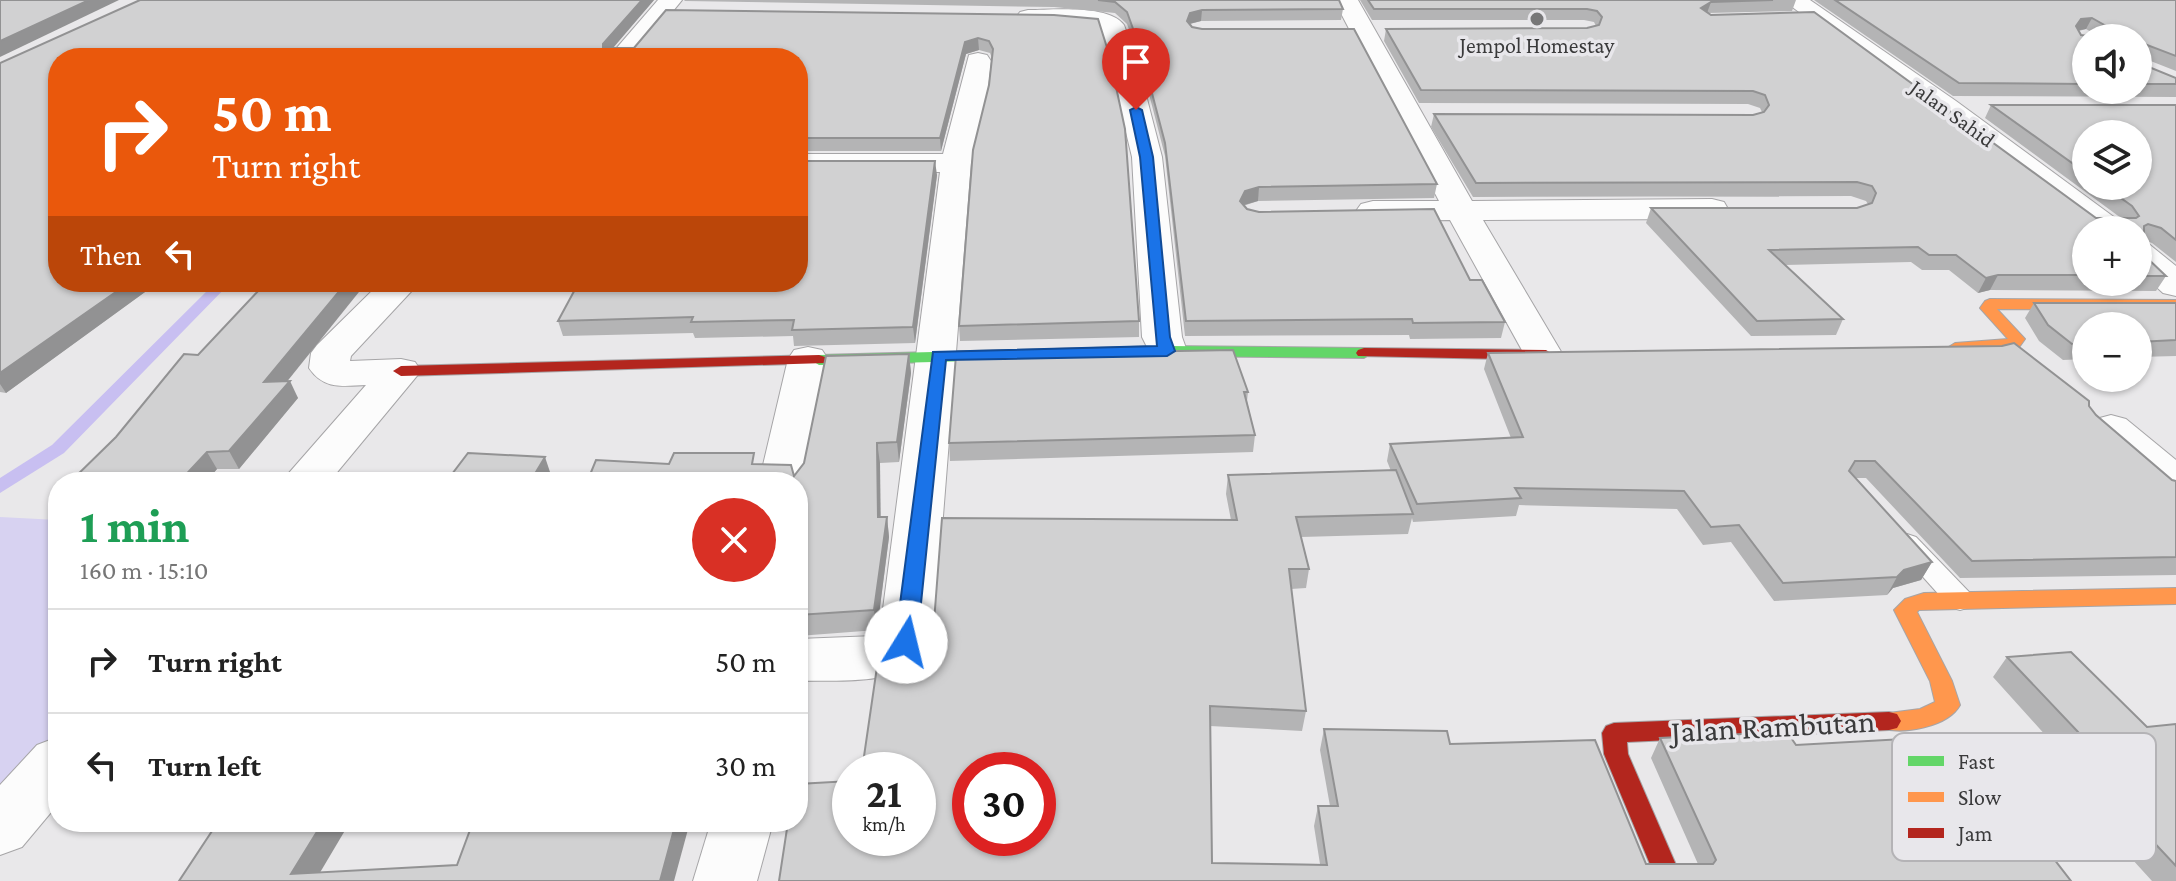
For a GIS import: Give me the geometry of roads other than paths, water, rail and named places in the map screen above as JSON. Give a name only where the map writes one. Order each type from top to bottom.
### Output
[{"type":"street","points":[[1346,0],[1360,30],[1422,116],[1462,210],[1551,355]]},
{"type":"street","points":[[632,48],[675,7]]},
{"type":"street","points":[[1005,16],[1035,8],[1094,18],[1112,25],[1125,64],[1147,157],[1162,337],[1167,351]]},
{"type":"street","name":"Jalan Sahid","points":[[1791,9],[1819,17],[2091,216]]},
{"type":"street","points":[[1328,30],[1392,30]]},
{"type":"street","points":[[808,660],[886,656],[906,642],[956,163],[973,97],[978,61]]},
{"type":"street","points":[[1946,107],[1992,107]]},
{"type":"street","points":[[808,163],[956,163]]},
{"type":"street","points":[[1337,212],[1742,209]]},
{"type":"street","points":[[2152,264],[2176,285]]},
{"type":"street","points":[[392,292],[331,353],[329,368],[335,374],[1167,351],[1551,355]]},
{"type":"street","points":[[1930,349],[1993,347],[2014,343],[2017,339],[2014,333],[1988,308],[1990,304],[2176,305]]},
{"type":"street","points":[[784,472],[808,359]]},
{"type":"street","points":[[313,472],[401,371]]},
{"type":"street","points":[[2102,421],[2176,484]]},
{"type":"street","name":"Jalan Rambutan","points":[[1670,881],[1616,754],[1614,733],[1922,719],[1937,714],[1948,705],[1946,692],[1911,631],[1905,610],[1912,604],[1924,601],[2176,596]]},
{"type":"street","points":[[0,828],[48,773]]},
{"type":"street","points":[[725,881],[739,832]]},
{"type":"lane","points":[[1887,521],[1960,600]]},
{"type":"waterway","points":[[0,487],[58,449],[214,292]]},
{"type":"place","name":"Jempol Homestay","points":[[1537,19]]}]
